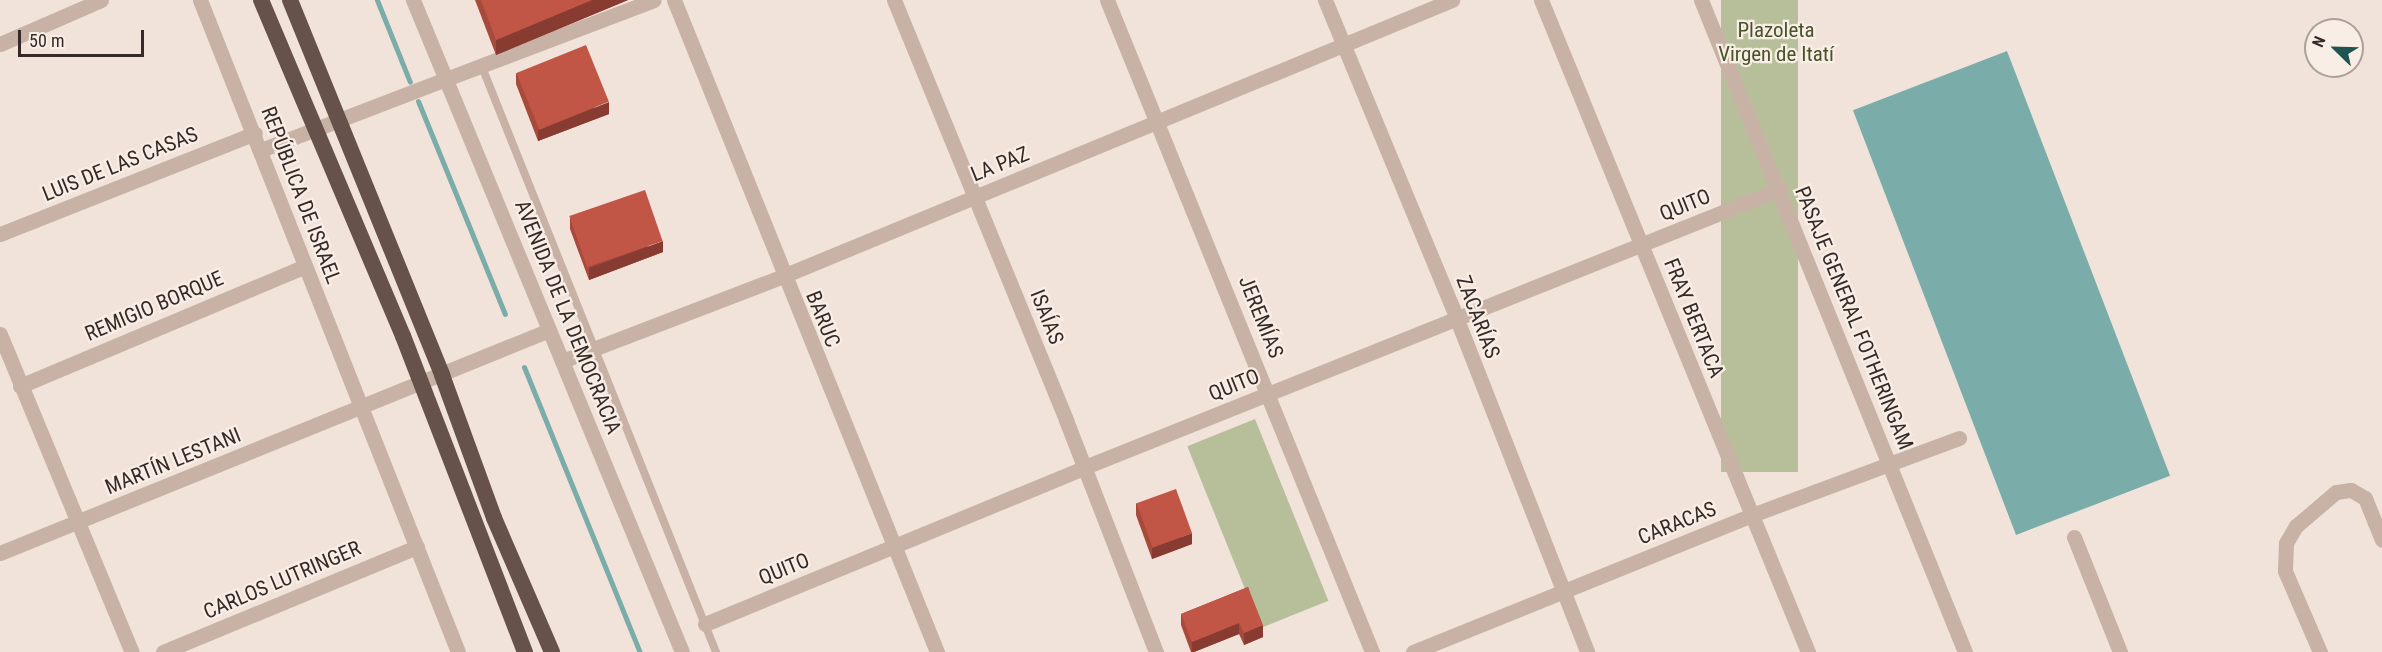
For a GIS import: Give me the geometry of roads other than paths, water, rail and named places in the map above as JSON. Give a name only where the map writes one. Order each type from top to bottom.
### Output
[{"type":"highway","points":[[261,0],[422,384],[525,652]]},
{"type":"highway","points":[[290,0],[340,120],[366,195],[442,375],[494,518],[552,652]]},
{"type":"street","points":[[0,44],[101,0]]},
{"type":"street","name":"REPÚBLICA DE ISRAEL","points":[[200,0],[362,406]]},
{"type":"street","name":"AVENIDA DE LA DEMOCRACIA","points":[[413,0],[682,652]]},
{"type":"street","points":[[261,150],[654,0]]},
{"type":"street","name":"BARUC","points":[[674,0],[783,276],[937,652]]},
{"type":"street","name":"ISAÍAS","points":[[894,0],[1085,467],[1156,652]]},
{"type":"street","name":"JEREMÍAS","points":[[1107,0],[1372,652]]},
{"type":"street","name":"ZACARÍAS","points":[[1325,0],[1456,317],[1560,592],[1587,652]]},
{"type":"street","name":"LA PAZ","points":[[562,361],[783,276],[1452,0]]},
{"type":"street","name":"FRAY BERTACA","points":[[1541,0],[1808,652]]},
{"type":"street","name":"PASAJE GENERAL FOTHERINGAM","points":[[1701,0],[1780,189],[1965,652]]},
{"type":"street","name":"LUIS DE LAS CASAS","points":[[0,234],[255,133]]},
{"type":"street","name":"QUITO","points":[[705,624],[1085,467],[1780,189]]},
{"type":"street","name":"REMIGIO BORQUE","points":[[20,386],[305,266]]},
{"type":"street","name":"MARTÍN LESTANI","points":[[0,553],[362,406],[422,384],[548,331]]},
{"type":"street","points":[[0,334],[132,652]]},
{"type":"street","points":[[362,406],[458,652]]},
{"type":"street","name":"CARACAS","points":[[1413,652],[1752,515],[1959,438]]},
{"type":"street","points":[[2320,652],[2285,571],[2286,543],[2296,525],[2336,492],[2351,490],[2365,498],[2382,540]]},
{"type":"street","points":[[2074,537],[2120,652]]},
{"type":"street","name":"CARLOS LUTRINGER","points":[[163,652],[417,546]]},
{"type":"lane","points":[[482,67],[597,348],[716,652]]},
{"type":"water","points":[[2007,51],[2170,476],[2016,535],[1853,110]]},
{"type":"waterway","points":[[377,0],[410,82]]},
{"type":"waterway","points":[[418,101],[505,314]]},
{"type":"waterway","points":[[524,367],[640,652]]},
{"type":"park label","name":"Plazoleta Virgen de Itatí","points":[[1776,42]]}]
